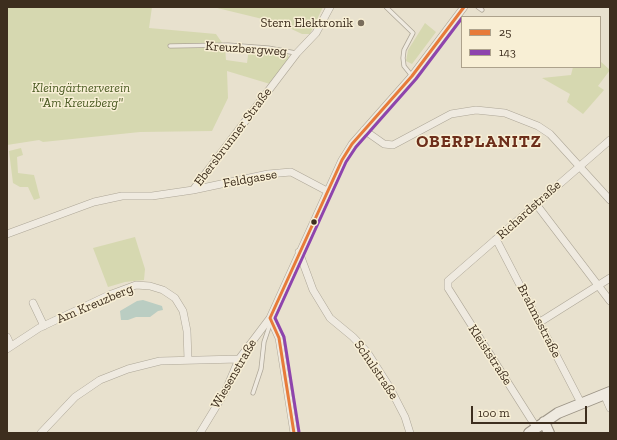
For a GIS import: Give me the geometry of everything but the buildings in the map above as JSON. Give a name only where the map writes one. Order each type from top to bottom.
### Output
[{"type":"main road","points":[[537,427],[581,403],[607,393]]},
{"type":"main road","points":[[537,427],[549,433]]},
{"type":"street","name":"Ebersbrunner Straße","points":[[7,234],[101,200],[122,196],[152,196],[193,190],[297,53],[316,33],[330,7]]},
{"type":"street","name":"Wiesenstraße","points":[[200,433],[224,392],[239,359],[270,318],[342,160],[352,144],[412,76],[464,7]]},
{"type":"street","points":[[364,130],[384,144],[393,144],[451,114],[476,110],[505,113],[538,126],[550,134],[610,200]]},
{"type":"street","name":"Richardstraße","points":[[448,281],[610,140]]},
{"type":"street","name":"Feldgasse","points":[[193,190],[268,174],[291,172],[327,191]]},
{"type":"street","points":[[536,204],[610,301]]},
{"type":"street","name":"Brahmsstraße","points":[[496,239],[581,403]]},
{"type":"street","name":"Schulstraße","points":[[299,252],[313,290],[330,318],[353,337],[367,352],[390,388],[405,417],[410,433]]},
{"type":"street","points":[[540,322],[610,278]]},
{"type":"street","name":"Kleiststraße","points":[[448,281],[448,288],[537,427]]},
{"type":"street","name":"Am Kreuzberg","points":[[7,337],[9,347],[44,326],[109,295],[136,285],[150,286],[163,290],[175,298],[183,311],[187,331],[188,360]]},
{"type":"street","name":"Am Kreuzberg","points":[[33,303],[44,326]]},
{"type":"street","points":[[270,318],[279,338],[294,433]]},
{"type":"street","points":[[40,433],[75,397],[100,380],[128,369],[160,361],[239,359]]},
{"type":"street","points":[[607,393],[610,408]]},
{"type":"lane","points":[[386,7],[413,34],[404,50],[403,58],[404,66],[412,76]]},
{"type":"lane","name":"Kreuzbergweg","points":[[170,46],[228,45],[268,48],[297,53]]},
{"type":"lane","points":[[253,393],[261,369],[263,346],[270,318]]},
{"type":"green space","name":"Kleingärtnerverein \"Am Kreuzberg\"","points":[[7,7],[152,7],[149,28],[216,34],[225,47],[226,60],[247,63],[249,48],[287,54],[290,59],[270,84],[227,71],[228,98],[212,131],[140,132],[43,142],[39,140],[7,145]]},
{"type":"green space","points":[[213,7],[323,7],[310,34],[302,34],[279,23]]},
{"type":"green space","points":[[425,23],[436,32],[412,64],[406,61],[408,50]]},
{"type":"green space","points":[[601,62],[610,70],[598,86],[604,90],[583,114],[567,102],[570,94],[542,78],[571,75],[573,68],[601,68]]},
{"type":"green space","points":[[21,148],[23,155],[17,157],[18,173],[34,175],[40,198],[34,200],[28,187],[20,187],[13,183],[9,151]]},
{"type":"green space","points":[[135,237],[145,269],[144,280],[125,282],[108,287],[93,248]]},
{"type":"shaded area","points":[[143,300],[162,306],[163,310],[158,311],[150,317],[136,317],[128,320],[121,320],[120,311],[137,301]]},
{"type":"transit line","name":"25","points":[[294,433],[279,338],[270,318],[342,160],[352,144],[412,76],[464,7]]},
{"type":"transit line","name":"143","points":[[299,432],[284,337],[275,318],[346,162],[356,147],[416,79],[461,19]]},
{"type":"place","name":"Stern Elektronik","points":[[361,23]]},
{"type":"district","name":"OBERPLANITZ","points":[[479,142]]}]
